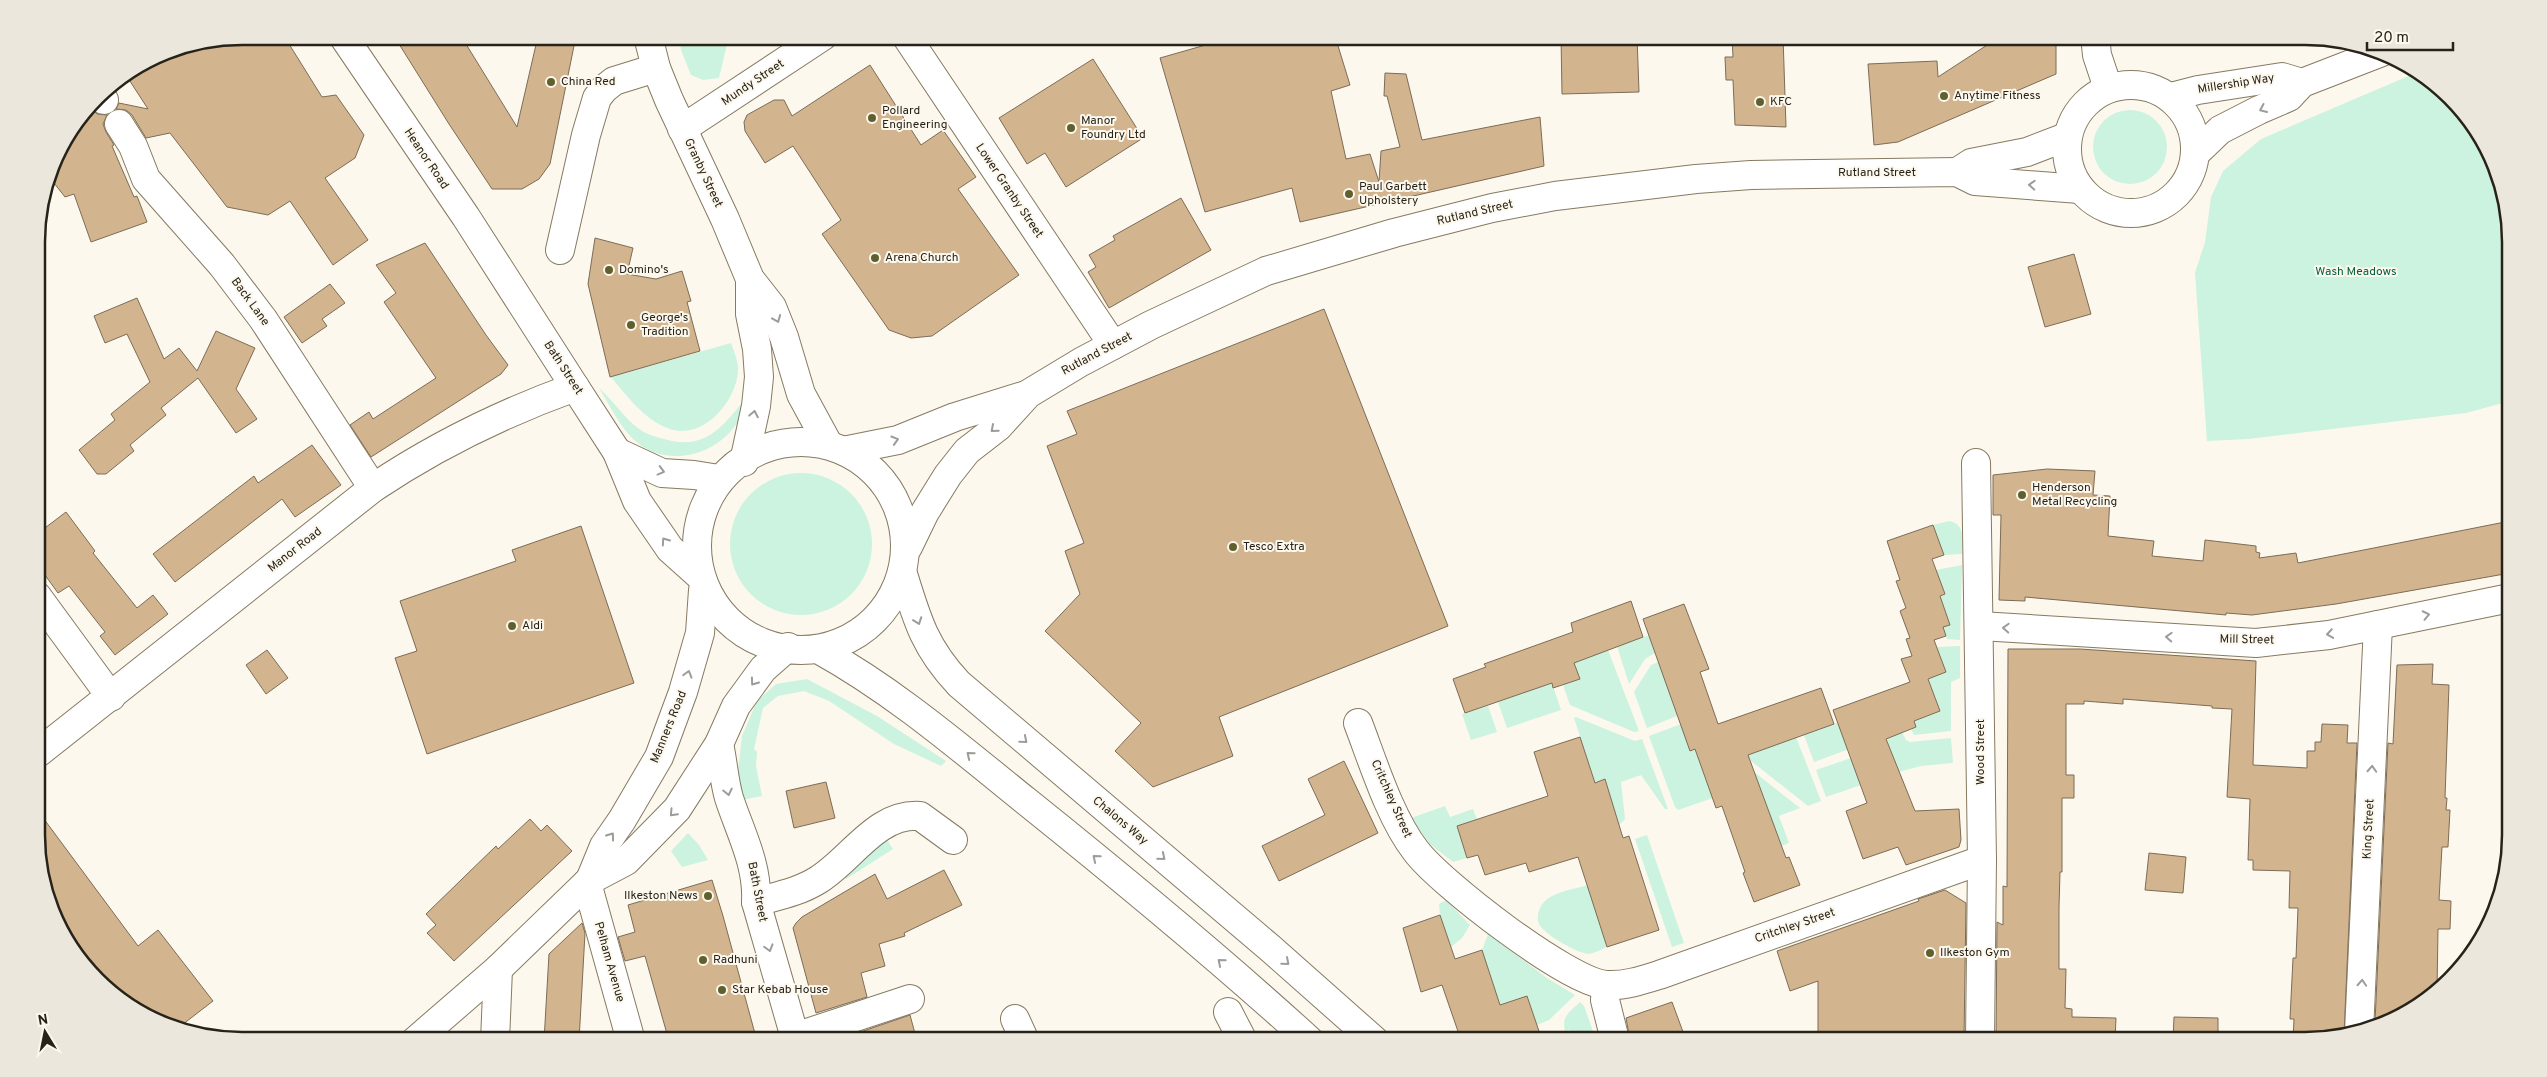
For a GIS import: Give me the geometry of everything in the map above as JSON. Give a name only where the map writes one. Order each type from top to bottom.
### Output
[{"type":"street","name":"Heanor Road","points":[[349,45],[466,217],[507,284]]},
{"type":"street","name":"Granby Street","points":[[650,45],[656,68],[682,129],[725,220],[750,279],[772,307],[784,337],[801,394],[837,446]]},
{"type":"street","name":"Mundy Street","points":[[682,129],[809,45]]},
{"type":"street","name":"Lower Granby Street","points":[[912,45],[1113,346]]},
{"type":"street","points":[[2096,45],[2097,55],[2108,88]]},
{"type":"street","name":"Millership Way","points":[[2196,153],[2220,130],[2259,110],[2290,98],[2302,82],[2371,56]]},
{"type":"street","points":[[560,250],[586,135],[597,98],[614,81],[656,68]]},
{"type":"street","name":"Millership Way","points":[[2171,97],[2198,90],[2282,77],[2302,82]]},
{"type":"street","points":[[2129,84],[2151,87],[2171,97],[2185,112],[2194,132],[2196,153],[2190,174],[2178,193],[2154,208],[2141,212],[2120,212],[2105,208],[2080,190],[2071,173],[2067,156],[2066,137],[2072,122],[2080,108],[2093,96],[2108,88],[2129,84]]},
{"type":"street","name":"Back Lane","points":[[119,124],[132,146],[146,180],[222,265],[263,319],[373,488]]},
{"type":"street","name":"Rutland Street","points":[[1956,172],[1972,163],[2027,152],[2066,137]]},
{"type":"street","name":"Rutland Street","points":[[719,479],[744,462],[779,446],[799,442],[837,446],[898,440],[955,417],[1028,394],[1113,346],[1235,284],[1266,271],[1334,249],[1492,208],[1555,196],[1696,179],[1789,174],[1956,172],[1975,181],[2080,190]]},
{"type":"street","name":"Granby Street","points":[[744,462],[756,406],[759,377],[757,349],[750,314],[750,279]]},
{"type":"street","name":"Bath Street","points":[[507,284],[617,452],[636,501],[670,548],[701,583],[712,606],[740,631],[760,642],[788,647],[818,649]]},
{"type":"street","name":"Manor Road","points":[[45,748],[373,488],[408,465],[486,422],[575,386]]},
{"type":"street","name":"Rutland Street","points":[[903,574],[908,547],[925,512],[948,475],[967,451],[998,427],[1028,394]]},
{"type":"street","points":[[837,446],[872,469],[884,484],[908,547]]},
{"type":"street","points":[[617,452],[662,473],[694,474],[719,479]]},
{"type":"street","name":"Wood Street","points":[[1976,463],[1980,626],[1982,860],[1980,1032]]},
{"type":"street","name":"Manners Road","points":[[588,881],[604,846],[622,820],[659,757],[683,692],[700,633],[700,522],[707,499],[719,479]]},
{"type":"street","points":[[818,649],[856,635],[885,606],[903,574]]},
{"type":"street","name":"Chalons Way","points":[[903,574],[925,639],[933,654],[959,684],[1270,948],[1366,1032]]},
{"type":"street","name":"Mill Street","points":[[1980,626],[2256,643],[2329,635],[2502,600]]},
{"type":"street","points":[[45,606],[111,697]]},
{"type":"street","name":"King Street","points":[[2359,1024],[2378,625]]},
{"type":"street","name":"Manners Road","points":[[426,1032],[498,969],[588,881],[626,861],[678,809],[720,744],[736,706],[763,669],[788,647]]},
{"type":"street","points":[[818,649],[870,680],[935,728],[1237,976],[1301,1032]]},
{"type":"street","name":"Critchley Street","points":[[1358,723],[1383,788],[1405,834],[1416,852],[1461,893],[1553,962],[1606,985],[1637,981],[1659,975],[1982,860]]},
{"type":"street","name":"Bath Street","points":[[720,744],[728,795],[742,828],[757,882],[756,902],[793,1032]]},
{"type":"street","points":[[756,902],[795,892],[816,882],[839,866],[880,826],[898,818],[920,816],[953,840]]},
{"type":"street","name":"Pelham Avenue","points":[[588,881],[629,1032]]},
{"type":"street","points":[[495,1032],[498,969]]},
{"type":"street","points":[[1606,985],[1605,1000],[1613,1032]]},
{"type":"street","points":[[815,1032],[910,999]]},
{"type":"street","points":[[1228,1012],[1239,1032]]},
{"type":"green space","points":[[680,45],[727,45],[719,78],[703,80],[691,75]]},
{"type":"green space","name":"Wash Meadows","points":[[2410,75],[2435,94],[2453,112],[2469,133],[2482,155],[2492,179],[2498,204],[2502,229],[2502,403],[2466,413],[2248,439],[2207,441],[2195,273],[2205,242],[2211,197],[2223,171],[2261,139]]},
{"type":"green space","points":[[2130,110],[2144,113],[2156,121],[2164,133],[2167,147],[2164,161],[2156,173],[2144,181],[2130,184],[2116,181],[2104,173],[2096,161],[2093,147],[2096,133],[2104,121],[2116,113]]},
{"type":"green space","points":[[731,343],[738,372],[730,396],[714,417],[704,425],[692,430],[680,431],[658,424],[636,406],[611,377]]},
{"type":"green space","points":[[599,388],[628,420],[639,429],[654,436],[679,442],[691,442],[712,434],[721,427],[746,398],[741,416],[721,441],[707,449],[677,456],[661,454],[646,449],[633,439],[619,421]]},
{"type":"green space","points":[[801,473],[828,479],[840,485],[851,494],[860,505],[866,517],[872,544],[866,571],[860,583],[851,594],[840,603],[828,609],[801,615],[774,609],[762,603],[751,594],[742,583],[736,571],[730,544],[736,517],[742,505],[751,494],[762,485],[774,479]]},
{"type":"green space","points":[[1949,521],[1958,525],[1961,529],[1962,554],[1944,555],[1933,525]]},
{"type":"green space","points":[[1962,565],[1960,640],[1947,639],[1943,627],[1950,624],[1940,596],[1945,594],[1936,570]]},
{"type":"green space","points":[[1649,635],[1655,653],[1645,659],[1629,684],[1617,646]]},
{"type":"green space","points":[[1960,646],[1960,678],[1951,682],[1951,731],[1914,735],[1911,729],[1916,727],[1914,721],[1940,711],[1928,679],[1946,672],[1936,647]]},
{"type":"green space","points":[[1608,650],[1639,731],[1634,732],[1570,705],[1563,685],[1580,679],[1574,663]]},
{"type":"green space","points":[[1665,659],[1666,684],[1677,716],[1647,728],[1634,692],[1651,665]]},
{"type":"green space","points":[[807,679],[877,716],[946,761],[941,766],[894,744],[829,701],[804,691],[778,696],[763,708],[754,749],[757,752],[756,766],[762,796],[742,800],[738,771],[742,736],[757,701],[776,684]]},
{"type":"green space","points":[[1552,683],[1561,710],[1507,728],[1498,702]]},
{"type":"green space","points":[[1488,706],[1497,732],[1471,740],[1462,714]]},
{"type":"green space","points":[[1576,717],[1635,741],[1642,739],[1668,809],[1665,809],[1641,775],[1621,782],[1625,819],[1619,825],[1605,780],[1595,783],[1574,718]]},
{"type":"green space","points":[[1842,721],[1852,748],[1814,762],[1804,735]]},
{"type":"green space","points":[[1681,724],[1695,749],[1713,798],[1678,810],[1675,807],[1649,736]]},
{"type":"green space","points":[[1902,732],[1906,740],[1910,742],[1951,738],[1953,763],[1921,766],[1898,772],[1886,738]]},
{"type":"green space","points":[[1796,737],[1821,801],[1808,806],[1751,761],[1748,755]]},
{"type":"green space","points":[[1851,758],[1861,785],[1826,797],[1816,770]]},
{"type":"green space","points":[[1744,764],[1800,808],[1779,816],[1789,843],[1781,846]]},
{"type":"green space","points":[[1445,806],[1450,817],[1473,809],[1477,819],[1457,826],[1467,858],[1453,862],[1430,844],[1411,818]]},
{"type":"green space","points":[[688,833],[699,845],[708,860],[682,867],[671,851]]},
{"type":"green space","points":[[1647,835],[1684,943],[1672,947],[1635,839]]},
{"type":"green space","points":[[886,838],[893,849],[846,879],[843,875]]},
{"type":"green space","points":[[1588,885],[1607,947],[1589,954],[1577,951],[1554,938],[1542,928],[1538,918],[1541,907],[1548,899],[1558,893]]},
{"type":"green space","points":[[1446,900],[1470,925],[1462,938],[1451,947],[1440,915],[1439,904]]},
{"type":"green space","points":[[1488,934],[1547,978],[1575,995],[1549,1020],[1537,1025],[1527,996],[1490,1008],[1492,981],[1482,950]]},
{"type":"green space","points":[[1580,1002],[1584,1006],[1593,1032],[1565,1031],[1565,1018]]},
{"type":"building","points":[[229,45],[290,45],[322,97],[336,95],[364,135],[355,158],[325,178],[368,240],[333,265],[290,201],[268,215],[227,207],[170,133],[146,138],[132,115],[126,110],[116,109],[119,103],[148,109],[130,81],[155,65],[179,55]]},
{"type":"building","points":[[400,45],[467,45],[517,127],[536,45],[574,45],[550,164],[539,179],[522,189],[492,189]]},
{"type":"building","points":[[1206,45],[1338,45],[1350,85],[1331,91],[1346,159],[1370,154],[1379,182],[1381,151],[1400,147],[1387,96],[1384,96],[1385,73],[1406,74],[1422,140],[1540,117],[1544,166],[1300,222],[1292,188],[1205,212],[1160,58]]},
{"type":"building","points":[[1561,45],[1637,45],[1639,92],[1562,94]]},
{"type":"building","name":"KFC","points":[[1732,45],[1783,45],[1786,127],[1735,125],[1733,80],[1726,80],[1725,57],[1733,57]]},
{"type":"building","points":[[1987,45],[2056,45],[2056,74],[1898,142],[1874,145],[1868,64],[1937,61],[1938,77]]},
{"type":"building","name":"Manor Foundry Ltd","points":[[1093,59],[1143,138],[1066,187],[1045,153],[1027,164],[999,118]]},
{"type":"building","points":[[870,65],[921,145],[943,130],[976,177],[958,189],[1019,275],[932,336],[911,338],[889,330],[822,234],[841,220],[793,146],[765,163],[745,131],[744,122],[747,115],[774,100],[784,100],[792,116]]},
{"type":"building","points":[[94,112],[97,114],[107,115],[103,124],[114,145],[112,146],[134,197],[137,196],[147,222],[91,242],[74,194],[65,197],[54,183],[65,155],[78,133]]},
{"type":"building","points":[[1181,198],[1211,250],[1109,308],[1088,272],[1096,267],[1089,255],[1115,240],[1113,236]]},
{"type":"building","name":"George's Tradition","points":[[595,238],[633,248],[627,274],[656,279],[682,271],[691,301],[687,302],[700,351],[610,377],[588,284]]},
{"type":"building","points":[[425,243],[508,365],[501,374],[371,457],[350,425],[369,412],[373,419],[436,378],[384,302],[396,293],[376,265]]},
{"type":"building","points":[[2074,254],[2091,314],[2045,327],[2028,267]]},
{"type":"building","points":[[330,284],[345,303],[322,319],[327,326],[302,343],[284,317]]},
{"type":"building","points":[[137,298],[164,359],[179,348],[197,371],[216,331],[255,348],[236,389],[257,419],[236,433],[198,378],[161,408],[166,415],[130,445],[134,451],[106,474],[97,474],[79,450],[115,420],[111,414],[150,382],[127,334],[105,343],[94,316]]},
{"type":"building","name":"Tesco Extra","points":[[1324,309],[1448,626],[1219,717],[1233,756],[1153,787],[1115,751],[1141,723],[1045,631],[1080,594],[1065,551],[1084,543],[1047,446],[1077,434],[1067,411]]},
{"type":"building","points":[[312,445],[341,485],[295,517],[282,499],[175,582],[153,554],[254,476],[258,483]]},
{"type":"building","points":[[2047,469],[2095,471],[2093,495],[2110,496],[2108,536],[2154,541],[2152,556],[2203,561],[2205,540],[2256,546],[2256,552],[2260,553],[2259,558],[2296,553],[2298,563],[2502,523],[2502,574],[2336,604],[2252,615],[2226,613],[2226,615],[2025,597],[2025,601],[1999,600],[2001,515],[1993,515],[1993,475]]},
{"type":"building","points":[[66,512],[95,551],[93,553],[137,608],[153,595],[168,614],[115,655],[100,636],[105,632],[69,586],[58,593],[45,575],[45,528]]},
{"type":"building","points":[[1933,525],[1944,555],[1932,559],[1945,594],[1940,596],[1950,625],[1943,627],[1946,636],[1934,640],[1946,672],[1928,679],[1940,711],[1914,721],[1916,727],[1886,739],[1915,811],[1959,809],[1961,840],[1959,847],[1906,865],[1898,847],[1863,859],[1846,811],[1867,803],[1833,710],[1910,682],[1901,659],[1912,656],[1906,639],[1910,638],[1900,611],[1906,608],[1896,581],[1900,580],[1887,541]]},
{"type":"building","name":"Aldi","points":[[581,526],[634,683],[427,754],[395,658],[417,651],[400,601],[516,561],[512,550]]},
{"type":"building","points":[[1631,601],[1643,637],[1574,663],[1580,679],[1553,688],[1552,683],[1465,713],[1453,679],[1486,667],[1484,664],[1573,632],[1571,623]]},
{"type":"building","points":[[1684,604],[1709,669],[1700,672],[1718,724],[1821,688],[1834,724],[1748,755],[1786,858],[1789,857],[1800,885],[1754,902],[1722,806],[1716,808],[1695,749],[1690,751],[1643,619]]},
{"type":"building","points":[[2008,649],[2080,649],[2256,661],[2253,765],[2307,768],[2307,751],[2315,751],[2315,742],[2321,742],[2322,724],[2348,725],[2347,743],[2357,743],[2344,1028],[2318,1032],[2293,1032],[2294,1019],[2290,1019],[2293,958],[2296,958],[2298,908],[2289,908],[2290,871],[2253,870],[2253,860],[2248,860],[2250,799],[2227,797],[2232,709],[2123,699],[2123,704],[2084,701],[2084,704],[2066,704],[2066,775],[2074,775],[2074,798],[2062,798],[2059,969],[2066,969],[2065,1008],[2072,1009],[2072,1017],[2116,1018],[2115,1032],[1996,1032],[1997,922],[2003,925],[2003,886],[2007,887]]},
{"type":"building","points":[[267,650],[288,678],[266,694],[246,665]]},
{"type":"building","points":[[2433,664],[2432,684],[2449,685],[2445,798],[2447,798],[2446,810],[2450,810],[2448,847],[2442,847],[2439,900],[2451,901],[2450,929],[2438,929],[2437,981],[2403,1006],[2375,1019],[2388,743],[2393,744],[2397,665]]},
{"type":"building","points":[[1580,737],[1595,783],[1605,779],[1623,838],[1629,836],[1659,930],[1607,947],[1578,857],[1529,872],[1526,863],[1485,875],[1478,855],[1467,858],[1457,826],[1548,796],[1534,752]]},
{"type":"building","points":[[1344,761],[1378,833],[1279,881],[1262,846],[1325,815],[1308,779]]},
{"type":"building","points":[[826,782],[835,818],[794,828],[786,791]]},
{"type":"building","points":[[530,819],[541,831],[547,825],[572,851],[454,961],[427,933],[436,925],[426,914],[496,846],[498,849]]},
{"type":"building","points":[[45,820],[138,946],[158,930],[213,1001],[184,1023],[179,1022],[155,1012],[133,999],[112,983],[94,965],[71,933],[55,898],[45,848]]},
{"type":"building","points":[[2149,853],[2186,857],[2183,893],[2145,890]]},
{"type":"building","points":[[944,870],[962,905],[904,933],[905,936],[879,944],[885,966],[861,973],[867,997],[816,1013],[793,928],[796,923],[802,917],[875,874],[887,899]]},
{"type":"building","points":[[712,880],[755,1032],[666,1032],[645,956],[625,961],[618,937],[635,932],[628,905]]},
{"type":"building","points":[[1945,890],[1966,903],[1964,1032],[1818,1032],[1818,981],[1790,991],[1777,951],[1919,901],[1918,899]]},
{"type":"building","points":[[1440,915],[1455,959],[1482,950],[1500,1005],[1527,996],[1539,1032],[1458,1032],[1442,985],[1421,992],[1403,928]]},
{"type":"building","points":[[582,923],[585,933],[580,1032],[545,1032],[549,954]]},
{"type":"building","points":[[1672,1002],[1683,1032],[1629,1032],[1626,1018]]},
{"type":"building","points":[[910,1015],[915,1032],[860,1032]]},
{"type":"building","points":[[2174,1017],[2218,1018],[2218,1032],[2173,1032]]},
{"type":"place","name":"China Red","points":[[551,82]]},
{"type":"place","name":"Anytime Fitness","points":[[1944,96]]},
{"type":"place","name":"KFC","points":[[1760,102]]},
{"type":"place","name":"Pollard Engineering","points":[[872,118]]},
{"type":"place","name":"Manor Foundry Ltd","points":[[1071,128]]},
{"type":"place","name":"Paul Garbett Upholstery","points":[[1349,194]]},
{"type":"place","name":"Arena Church","points":[[875,258]]},
{"type":"place","name":"Domino's","points":[[609,270]]},
{"type":"place","name":"George's Tradition","points":[[631,325]]},
{"type":"place","name":"Henderson Metal Recycling","points":[[2022,495]]},
{"type":"place","name":"Tesco Extra","points":[[1233,547]]},
{"type":"place","name":"Aldi","points":[[512,626]]},
{"type":"place","name":"Ilkeston News","points":[[708,896]]},
{"type":"place","name":"Ilkeston Gym","points":[[1930,953]]},
{"type":"place","name":"Radhuni","points":[[703,960]]},
{"type":"place","name":"Star Kebab House","points":[[722,990]]}]
